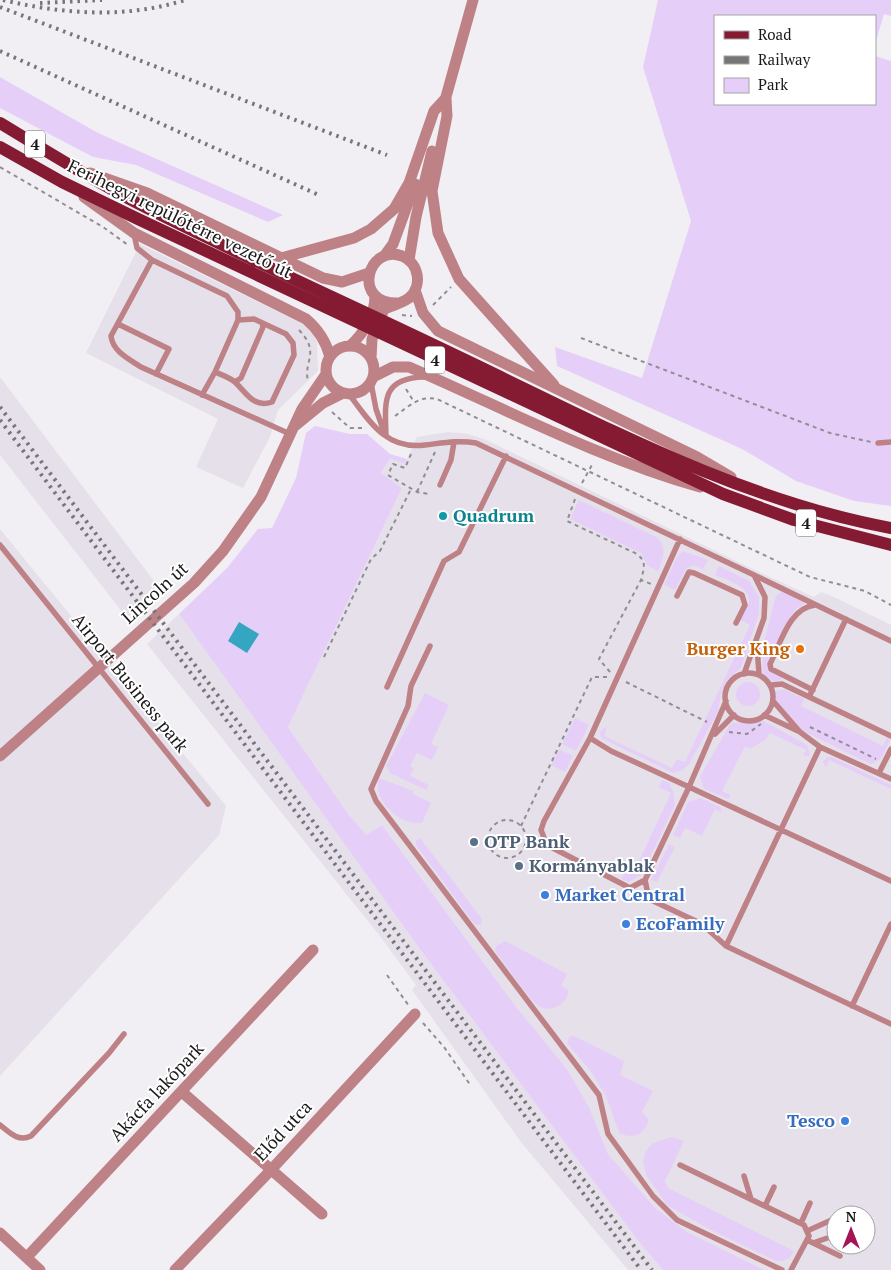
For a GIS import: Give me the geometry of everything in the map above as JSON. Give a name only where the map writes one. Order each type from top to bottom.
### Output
[{"type":"main road","name":"Ferihegyi repülőtérre vezető út","points":[[0,123],[144,206],[300,281],[579,421]]},
{"type":"main road","name":"Ferihegyi repülőtérre vezető út","points":[[0,146],[62,182],[293,293],[579,421]]},
{"type":"main road","name":"4","points":[[579,421],[749,487],[814,509],[891,528]]},
{"type":"main road","name":"4","points":[[579,421],[723,494],[794,520],[891,545]]},
{"type":"street","points":[[409,260],[416,217],[473,0]]},
{"type":"street","points":[[385,256],[393,244],[446,98]]},
{"type":"street","points":[[281,258],[354,238],[371,229],[388,214],[409,183],[434,111],[446,98]]},
{"type":"street","points":[[446,98],[447,116],[432,191],[433,212],[438,233],[459,279],[559,390]]},
{"type":"street","points":[[70,165],[147,194],[333,281],[342,282],[369,273]]},
{"type":"street","points":[[62,182],[134,233],[306,319],[318,329],[330,357],[326,374],[335,389],[346,394],[358,394],[372,380],[392,367],[409,367],[543,429],[661,476],[723,494]]},
{"type":"street","points":[[350,346],[368,323],[375,307],[375,296],[368,281],[369,273],[378,260],[394,254],[409,260],[417,274],[415,290],[423,313],[438,331],[697,457],[749,487]]},
{"type":"street","points":[[371,358],[376,328],[384,309],[404,301],[415,290]]},
{"type":"street","points":[[375,296],[389,303],[397,303]]},
{"type":"street","points":[[330,357],[342,348],[350,346],[362,350],[371,358],[374,364],[372,380]]},
{"type":"street","name":"Lincoln út","points":[[0,756],[194,583],[224,551],[245,524],[261,497],[302,409],[326,374]]},
{"type":"street","name":"Lincoln út","points":[[293,430],[323,403],[346,394]]},
{"type":"street","name":"Akácfa lakópark","points":[[26,1257],[313,950]]},
{"type":"street","name":"Előd utca","points":[[175,1270],[415,1014]]},
{"type":"street","points":[[182,1092],[322,1214]]},
{"type":"street","points":[[0,1233],[40,1270]]},
{"type":"lane","points":[[134,233],[138,248],[152,260],[227,296],[238,312],[238,320],[215,372],[202,395]]},
{"type":"lane","points":[[152,260],[111,336],[112,344],[119,353],[156,374],[202,395],[293,430]]},
{"type":"lane","points":[[215,372],[235,382],[247,398],[260,403],[272,402],[280,387],[294,355],[293,343],[286,334],[254,319],[238,320]]},
{"type":"lane","points":[[235,382],[241,378],[263,327],[262,323]]},
{"type":"lane","points":[[118,324],[169,349],[156,374]]},
{"type":"lane","points":[[386,436],[384,409],[386,398],[392,386],[400,380],[428,377]]},
{"type":"lane","points":[[372,380],[376,409],[386,436]]},
{"type":"lane","points":[[346,394],[374,426],[386,436],[407,447],[461,440],[476,443],[891,641]]},
{"type":"lane","points":[[440,485],[454,451],[454,442]]},
{"type":"lane","points":[[878,442],[891,442]]},
{"type":"lane","points":[[387,687],[444,562],[459,552],[506,456]]},
{"type":"lane","points":[[645,880],[630,888],[547,845],[541,830],[544,821],[590,738],[680,539]]},
{"type":"lane","name":"Airport Business park","points":[[0,545],[30,580],[97,669],[147,726],[208,804]]},
{"type":"lane","points":[[677,596],[686,575],[689,572],[694,572],[742,595],[745,605],[736,623]]},
{"type":"lane","points":[[744,674],[757,644],[764,618],[765,597],[754,576]]},
{"type":"lane","points":[[813,690],[772,669],[770,664],[796,612],[806,606],[818,605]]},
{"type":"lane","points":[[809,697],[846,619]]},
{"type":"lane","points":[[757,644],[759,674],[770,685],[773,701],[800,732]]},
{"type":"lane","points":[[430,646],[410,686],[408,706],[371,789],[376,801],[599,1095],[608,1134],[664,1208],[677,1220],[782,1270]]},
{"type":"lane","points":[[759,674],[744,674],[732,680],[728,687],[718,728],[712,737],[645,880],[648,899],[702,924],[726,946],[891,1024]]},
{"type":"lane","points":[[770,685],[782,684],[891,736]]},
{"type":"lane","points":[[726,701],[734,715],[748,720],[766,716],[800,732],[820,747],[891,779]]},
{"type":"lane","points":[[766,716],[773,701]]},
{"type":"lane","points":[[718,728],[734,715]]},
{"type":"lane","points":[[590,738],[611,751],[891,881]]},
{"type":"lane","points":[[726,946],[820,747]]},
{"type":"lane","points":[[879,773],[891,749]]},
{"type":"lane","points":[[852,1006],[891,924]]},
{"type":"lane","points":[[0,1125],[16,1138],[25,1139],[31,1136],[109,1053],[124,1034]]},
{"type":"lane","points":[[680,1166],[801,1223],[807,1231],[810,1241]]},
{"type":"lane","points":[[744,1176],[750,1199]]},
{"type":"lane","points":[[764,1206],[774,1186]]},
{"type":"lane","points":[[801,1223],[810,1203]]},
{"type":"lane","points":[[807,1231],[826,1222]]},
{"type":"lane","points":[[791,1270],[810,1241],[826,1237]]},
{"type":"lane","points":[[810,1241],[840,1256]]},
{"type":"path","points":[[398,316],[411,316],[423,313],[459,279]]},
{"type":"path","points":[[581,338],[830,433],[855,440],[878,442]]},
{"type":"path","points":[[414,403],[428,397],[437,399],[810,577],[865,592],[891,604]]},
{"type":"path","points":[[417,492],[435,452]]},
{"type":"path","points":[[411,454],[405,468],[393,464],[388,474],[417,492],[429,494]]},
{"type":"path","points":[[521,826],[514,822],[499,822],[489,834],[491,849],[504,858],[519,854],[526,841],[521,826],[592,677],[615,677],[599,659],[641,580],[645,566],[644,559],[637,554],[566,522],[578,491],[593,463]]},
{"type":"path","points":[[324,657],[371,559],[380,551],[411,489]]},
{"type":"path","points":[[641,580],[658,587]]},
{"type":"path","points":[[617,678],[733,734],[747,734],[757,728],[766,716]]},
{"type":"path","points":[[802,724],[884,763]]},
{"type":"path","points":[[387,975],[415,1014],[444,1047],[471,1086]]},
{"type":"shaded area","points":[[140,244],[309,327],[317,341],[318,371],[278,410],[270,437],[243,488],[196,467],[218,419],[86,353]]},
{"type":"shaded area","points":[[0,377],[160,589],[127,618],[0,455]]},
{"type":"shaded area","points":[[448,432],[468,434],[484,439],[761,573],[814,597],[821,592],[836,598],[891,625],[891,1270],[715,1270],[687,1232],[656,1210],[608,1154],[589,1107],[567,1069],[514,1004],[382,825],[366,836],[349,815],[288,727],[402,488],[381,474],[390,459],[405,464],[417,437]]},
{"type":"shaded area","points":[[0,529],[226,806],[219,835],[0,1076]]},
{"type":"shaded area","points":[[179,614],[422,952],[639,1242],[663,1270],[628,1270],[521,1142],[412,990],[416,985],[379,935],[147,644]]},
{"type":"green space","points":[[658,0],[891,0],[891,16],[884,14],[876,41],[876,15],[714,15],[714,105],[876,105],[876,56],[891,61],[891,506],[854,501],[796,481],[742,449],[557,366],[555,347],[642,378],[691,221],[643,67]]},
{"type":"green space","points":[[0,77],[98,133],[283,215],[268,222],[136,165],[93,157],[0,108]]},
{"type":"green space","points":[[315,426],[350,434],[367,434],[390,454],[407,459],[405,464],[390,459],[381,473],[402,488],[288,727],[349,815],[366,835],[382,825],[514,1004],[567,1069],[589,1107],[608,1154],[656,1209],[687,1232],[764,1270],[663,1270],[639,1242],[422,952],[179,614],[227,568],[258,529],[272,528],[296,478],[306,433]]},
{"type":"green space","points":[[579,500],[658,538],[663,550],[663,558],[658,571],[647,565],[641,553],[570,519]]},
{"type":"green space","points":[[683,551],[708,560],[703,569],[694,565],[686,569],[675,590],[664,585],[677,557]]},
{"type":"green space","points":[[719,566],[749,581],[759,597],[759,613],[741,668],[728,679],[722,689],[718,712],[689,764],[683,770],[673,773],[601,738],[600,732],[604,728],[607,729],[604,736],[672,768],[677,759],[685,762],[750,625],[740,620],[749,601],[746,591],[736,584],[715,575]]},
{"type":"green space","points":[[783,591],[805,603],[795,610],[768,663],[783,678],[775,681],[763,675],[762,649],[776,596]]},
{"type":"green space","points":[[748,682],[756,686],[760,694],[756,702],[748,706],[740,702],[736,694],[740,686]]},
{"type":"green space","points":[[786,690],[804,699],[801,706],[883,746],[887,737],[890,740],[881,759],[871,764],[803,731],[775,701],[775,692]]},
{"type":"green space","points":[[425,693],[449,705],[431,744],[438,747],[432,760],[417,753],[410,766],[414,768],[410,776],[429,785],[426,790],[390,773],[386,766]]},
{"type":"green space","points":[[575,718],[589,725],[576,751],[562,744]]},
{"type":"green space","points":[[762,720],[807,745],[810,756],[803,756],[806,750],[770,733],[765,740],[750,749],[745,746],[722,791],[730,795],[730,798],[728,799],[704,789],[700,777],[730,724],[749,724]]},
{"type":"green space","points":[[559,749],[573,756],[565,772],[551,765]]},
{"type":"green space","points":[[827,757],[832,757],[891,785],[891,789],[829,760],[826,767],[823,762]]},
{"type":"green space","points":[[379,778],[413,791],[413,794],[431,803],[422,823],[413,823],[405,820],[389,810],[383,803],[380,795],[378,787]]},
{"type":"green space","points":[[663,780],[669,783],[673,791],[675,805],[642,874],[629,882],[621,879],[626,871],[633,874],[671,793],[659,787]]},
{"type":"green space","points":[[700,798],[720,807],[722,813],[715,809],[702,836],[685,828],[680,838],[673,835],[688,802]]},
{"type":"green space","points":[[420,838],[482,919],[481,925],[475,925],[416,845],[416,841]]},
{"type":"green space","points":[[669,844],[675,847],[657,882],[651,880]]},
{"type":"green space","points":[[505,941],[567,974],[561,986],[569,991],[561,1004],[546,1009],[536,1004],[530,998],[495,951],[496,946]]},
{"type":"green space","points":[[570,1036],[574,1036],[624,1061],[620,1075],[653,1091],[642,1112],[649,1119],[642,1132],[634,1136],[619,1133],[606,1096],[592,1073],[567,1043]]},
{"type":"green space","points":[[672,1137],[684,1141],[665,1181],[668,1188],[794,1251],[789,1258],[776,1261],[709,1229],[667,1205],[646,1175],[643,1161],[646,1151],[653,1143]]},
{"type":"water","points":[[239,622],[259,634],[247,653],[228,641]]},
{"type":"railway","points":[[3,0],[48,9],[94,12],[140,10],[185,0]]},
{"type":"railway","points":[[40,3],[102,0]]},
{"type":"railway","points":[[0,7],[387,155]]},
{"type":"railway","points":[[0,51],[321,196]]},
{"type":"railway","points":[[0,407],[652,1270]]},
{"type":"railway","points":[[0,420],[641,1270]]},
{"type":"place","name":"Quadrum","points":[[443,516]]},
{"type":"place","name":"Burger King","points":[[800,649]]},
{"type":"place","name":"OTP Bank","points":[[474,842]]},
{"type":"place","name":"Kormányablak","points":[[519,866]]},
{"type":"place","name":"Market Central","points":[[545,895]]},
{"type":"place","name":"EcoFamily","points":[[626,924]]},
{"type":"place","name":"Tesco","points":[[845,1121]]}]
